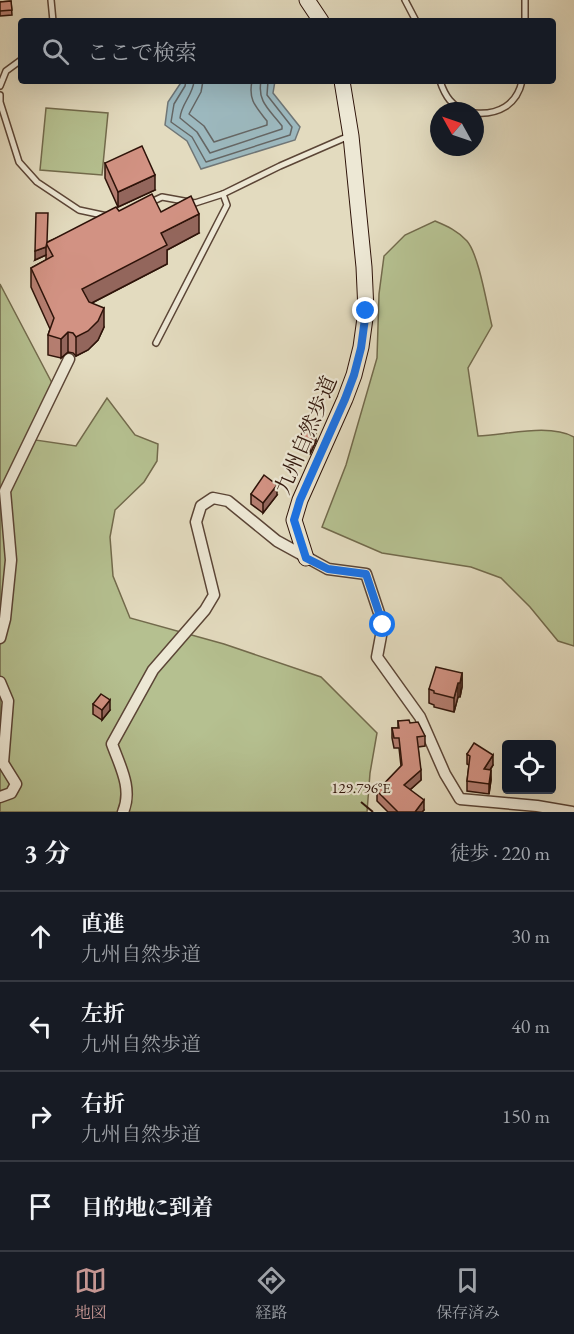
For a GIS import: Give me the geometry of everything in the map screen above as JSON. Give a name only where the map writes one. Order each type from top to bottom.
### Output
[{"type":"street","points":[[307,0],[319,18]]},
{"type":"street","name":"九州自然歩道","points":[[306,558],[294,520],[300,500],[354,375],[361,348],[366,311],[351,136],[342,84]]},
{"type":"street","points":[[0,638],[5,619],[11,560],[5,491],[69,358]]},
{"type":"street","points":[[123,812],[127,802],[126,782],[112,744],[153,670],[205,610],[214,595],[196,522],[201,506],[213,498],[228,501],[277,541],[328,569],[366,574],[383,625],[376,657],[420,717],[445,774],[460,799],[537,806],[572,812]]},
{"type":"street","points":[[0,682],[8,701],[3,763],[16,784],[11,793],[0,797]]},
{"type":"lane","points":[[51,0],[53,18]]},
{"type":"lane","points":[[405,0],[414,18]]},
{"type":"lane","points":[[525,0],[525,18]]},
{"type":"lane","points":[[0,86],[6,71],[18,62]]},
{"type":"lane","points":[[441,84],[445,95],[452,102]]},
{"type":"lane","points":[[484,114],[491,114],[506,108],[519,92],[521,84]]},
{"type":"lane","points":[[0,94],[0,102],[19,162],[38,182],[79,210],[116,218]]},
{"type":"lane","points":[[143,205],[162,197],[195,203],[223,194],[280,166],[351,136]]},
{"type":"lane","points":[[156,343],[227,205],[223,194]]},
{"type":"green space","points":[[46,108],[108,113],[102,175],[40,170]]},
{"type":"green space","points":[[435,221],[460,234],[471,248],[479,269],[492,326],[468,368],[478,436],[540,430],[564,433],[574,437],[574,646],[558,641],[530,607],[501,578],[471,567],[382,553],[322,527],[346,465],[377,358],[379,294],[384,256],[405,235]]},
{"type":"green space","points":[[0,284],[52,383],[35,440],[76,446],[107,398],[135,435],[158,444],[157,461],[144,482],[115,510],[110,537],[113,576],[130,618],[224,644],[321,677],[377,733],[370,773],[367,812],[0,812]]},
{"type":"water","points":[[180,84],[274,84],[273,93],[300,127],[295,140],[201,169],[187,141],[165,125],[168,102]]},
{"type":"building","points":[[11,1],[12,10],[0,11],[0,2]]},
{"type":"building","points":[[142,146],[155,175],[118,192],[105,163]]},
{"type":"building","points":[[152,194],[161,212],[191,196],[199,214],[161,233],[167,245],[82,289],[89,302],[104,308],[98,321],[88,331],[76,337],[73,333],[68,332],[61,339],[48,335],[54,318],[31,268],[53,256],[46,243],[116,207],[119,211]]},
{"type":"building","points":[[36,213],[48,213],[46,247],[35,251]]},
{"type":"building","points":[[305,426],[316,431],[310,444],[299,439]]},
{"type":"building","points":[[264,475],[277,485],[263,503],[251,494]]},
{"type":"building","points":[[436,667],[462,673],[454,698],[434,693],[429,689]]},
{"type":"building","points":[[101,694],[110,700],[102,710],[93,704]]},
{"type":"building","points":[[409,720],[410,723],[418,722],[425,736],[417,737],[421,770],[404,785],[424,800],[415,812],[398,812],[377,791],[402,765],[399,738],[394,738],[392,728],[399,728],[398,721]]},
{"type":"building","points":[[474,743],[493,755],[484,769],[491,770],[489,784],[467,781],[470,756],[467,754]]},
{"type":"route","points":[[366,311],[361,348],[354,375],[300,500],[294,520],[306,558],[328,569],[366,574],[383,625]]}]
